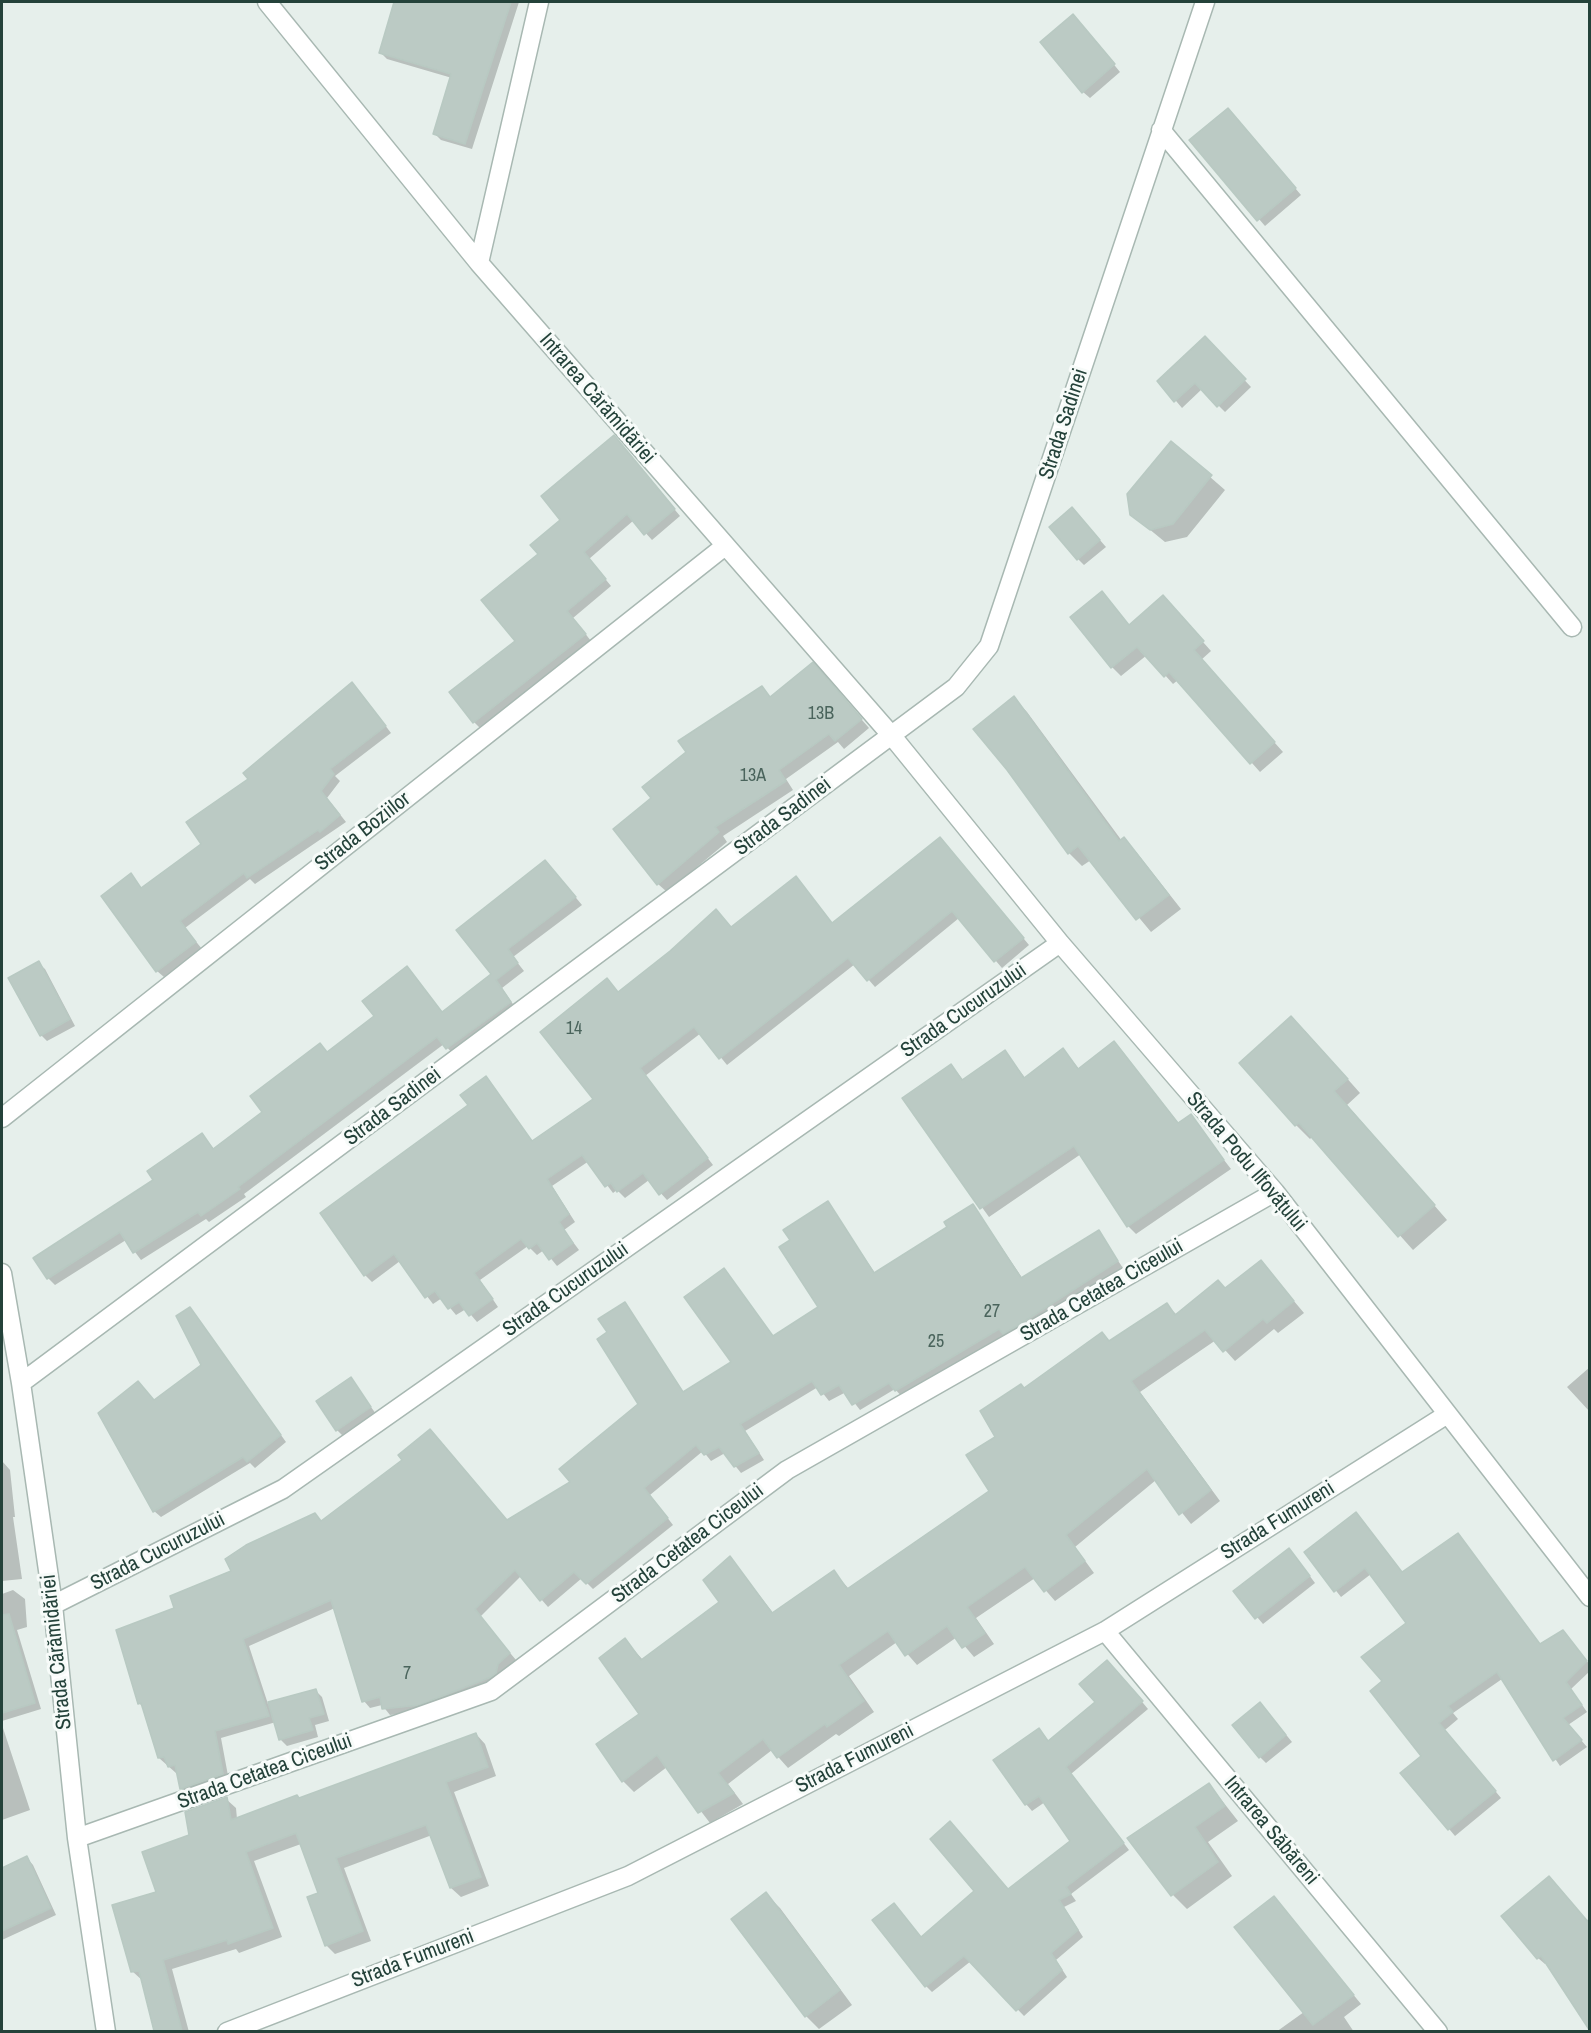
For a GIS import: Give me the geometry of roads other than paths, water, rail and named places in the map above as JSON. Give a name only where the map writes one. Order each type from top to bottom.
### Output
[{"type":"street","name":"Intrarea Cărămidăriei","points":[[267,2],[479,263],[892,735]]},
{"type":"street","points":[[479,263],[539,2]]},
{"type":"street","name":"Strada Sadinei","points":[[21,1383],[956,687],[989,646],[1205,2]]},
{"type":"street","points":[[1161,130],[1572,627]]},
{"type":"street","name":"Strada Boziilor","points":[[2,1118],[725,546]]},
{"type":"street","name":"Strada Podu Ilfovățului","points":[[892,735],[1060,943],[1275,1192],[1446,1415],[1590,1597]]},
{"type":"street","name":"Strada Cucuruzului","points":[[53,1605],[283,1489],[1060,943]]},
{"type":"street","name":"Strada Cetatea Ciceului","points":[[77,1838],[491,1691],[787,1470],[1275,1192]]},
{"type":"street","name":"Strada Cărămidăriei","points":[[2,1273],[21,1383],[53,1605],[77,1838],[106,2031]]},
{"type":"street","name":"Strada Fumureni","points":[[227,2031],[628,1875],[1105,1631],[1446,1415]]},
{"type":"street","name":"Intrarea Săbăreni","points":[[1105,1631],[1438,2031]]}]
